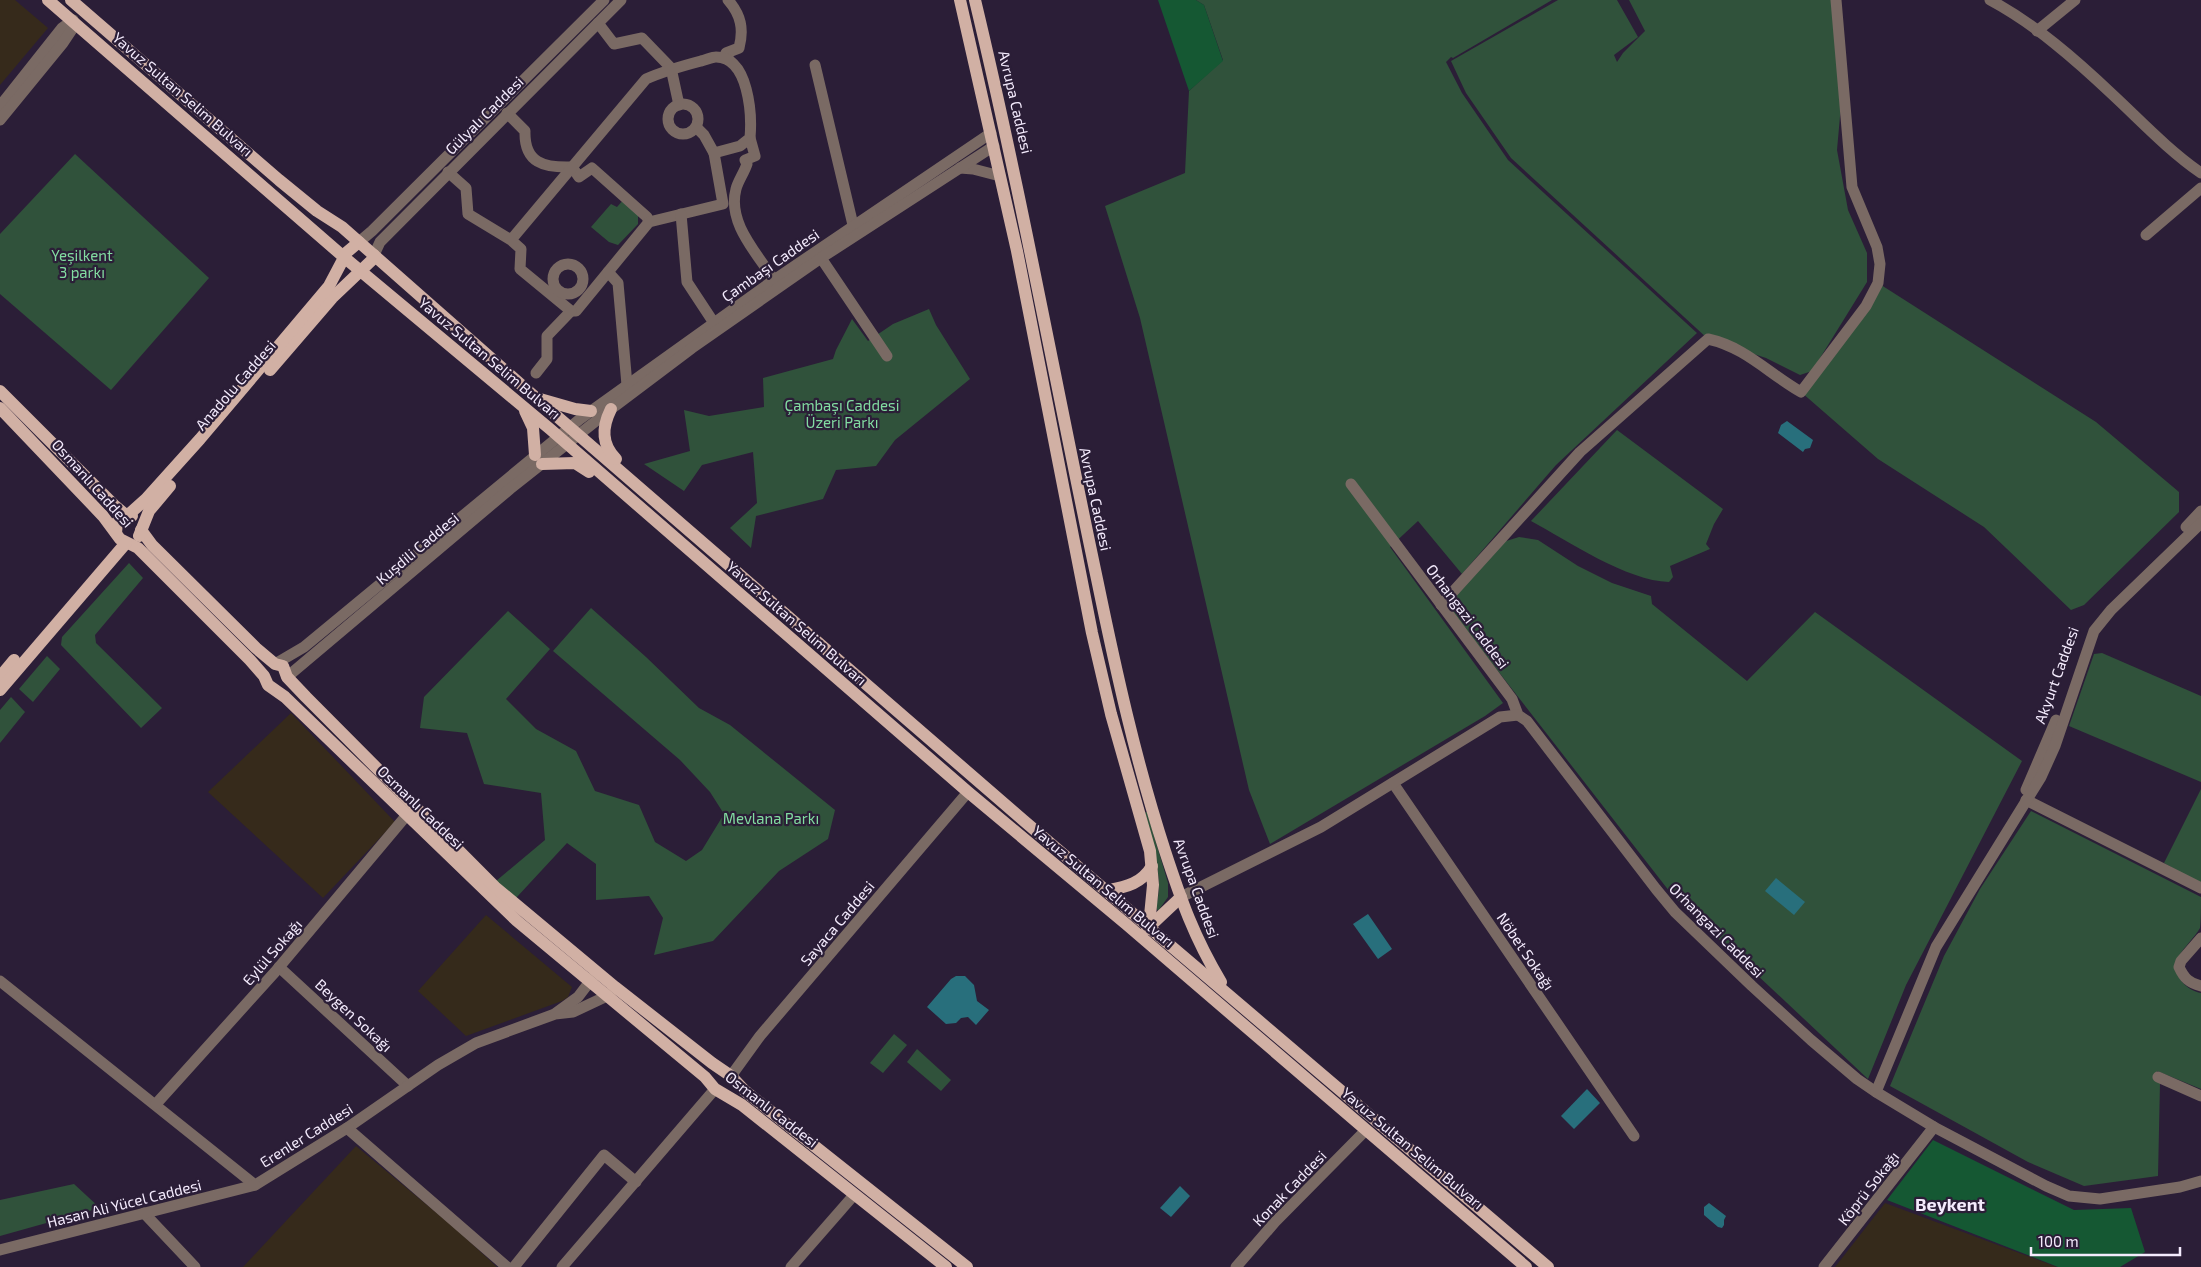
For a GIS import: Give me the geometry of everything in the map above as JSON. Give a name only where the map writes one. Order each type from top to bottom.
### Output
[{"type":"main road","name":"Yavuz Sultan Selim Bulvarı","points":[[48,0],[345,258],[563,440],[958,784],[1140,936],[1526,1267]]},
{"type":"main road","name":"Yavuz Sultan Selim Bulvarı","points":[[71,0],[280,180],[374,254],[574,431],[974,775],[1023,820],[1108,890],[1548,1267]]},
{"type":"main road","name":"Avrupa Caddesi","points":[[960,0],[1032,322],[1092,633],[1111,714],[1152,866],[1153,896],[1149,926]]},
{"type":"main road","name":"Avrupa Caddesi","points":[[975,0],[1007,134],[1066,432],[1118,680],[1151,808],[1180,897],[1197,940],[1227,992]]},
{"type":"main road","points":[[73,20],[82,9]]},
{"type":"main road","points":[[990,133],[1001,131],[1007,134],[1003,140],[994,146]]},
{"type":"main road","name":"Anadolu Caddesi","points":[[127,516],[154,491],[297,324],[329,286],[347,252],[359,242]]},
{"type":"main road","name":"Anadolu Caddesi","points":[[141,528],[153,505],[326,305],[372,260],[374,254]]},
{"type":"main road","name":"Osmanlı Caddesi","points":[[0,390],[114,506],[127,516],[135,518],[156,549],[256,648],[275,664],[285,669],[288,677],[495,887],[717,1089],[742,1104],[946,1267]]},
{"type":"main road","points":[[537,398],[575,409],[591,411]]},
{"type":"main road","points":[[522,407],[532,428],[538,459],[575,463],[601,481],[614,484]]},
{"type":"main road","name":"Osmanlı Caddesi","points":[[0,408],[103,516],[122,539],[144,555],[243,653],[264,676],[268,685],[274,688],[517,921],[593,977]]},
{"type":"main road","points":[[611,409],[605,422],[605,444],[620,462],[625,474]]},
{"type":"main road","points":[[122,539],[118,522],[127,516]]},
{"type":"main road","points":[[0,690],[41,635],[109,552],[122,539],[136,539],[141,528]]},
{"type":"main road","points":[[0,676],[41,635]]},
{"type":"main road","points":[[264,676],[268,666],[275,664]]},
{"type":"main road","points":[[274,688],[282,686],[288,677]]},
{"type":"main road","points":[[958,784],[967,772],[974,775],[978,783],[968,792]]},
{"type":"main road","points":[[1108,890],[1134,884],[1148,873],[1152,866]]},
{"type":"main road","points":[[1140,936],[1180,897]]},
{"type":"main road","name":"Osmanlı Caddesi","points":[[611,992],[730,1075],[745,1090],[967,1267]]},
{"type":"main road","points":[[717,1073],[730,1075],[730,1090],[717,1089],[717,1073]]},
{"type":"street","name":"Gülyalı Caddesi","points":[[359,242],[604,0]]},
{"type":"street","name":"Gülyalı Caddesi","points":[[374,254],[380,242],[448,172],[621,0]]},
{"type":"street","points":[[728,0],[736,10],[741,23],[742,37],[739,48],[726,53],[729,60],[738,68],[746,88],[751,124],[750,138],[754,156],[745,160],[747,164],[745,171],[736,188],[736,215],[740,227],[774,280]]},
{"type":"street","points":[[1441,605],[1580,452],[1708,339],[1724,342],[1740,350],[1785,383],[1801,392],[1866,306],[1878,283],[1880,264],[1877,247],[1852,187],[1836,0]]},
{"type":"street","points":[[1990,0],[2056,45],[2178,156],[2201,173]]},
{"type":"street","points":[[2036,31],[2075,0]]},
{"type":"street","points":[[0,106],[62,28],[73,20]]},
{"type":"street","points":[[0,120],[63,43],[73,28],[73,20]]},
{"type":"street","points":[[598,22],[614,44],[642,38],[671,68],[679,105]]},
{"type":"street","points":[[511,240],[646,79],[671,68],[716,57],[729,60]]},
{"type":"street","points":[[816,65],[853,225]]},
{"type":"street","points":[[684,103],[696,110],[699,123],[692,133],[680,135],[670,128],[668,117],[672,108],[679,105],[684,103]]},
{"type":"street","points":[[507,113],[525,131],[524,144],[538,163],[548,166],[572,167]]},
{"type":"street","points":[[536,373],[547,358],[547,336],[571,311],[576,311],[583,292],[608,272],[649,222],[723,204],[714,153],[704,135],[696,127]]},
{"type":"street","name":"Çambaşı Caddesi","points":[[574,431],[591,411],[627,385],[853,225],[990,133]]},
{"type":"street","points":[[714,153],[740,146],[750,138]]},
{"type":"street","name":"Çambaşı Caddesi","points":[[574,431],[611,409],[692,348],[822,258],[994,146]]},
{"type":"street","points":[[572,167],[579,177],[592,168],[647,217],[649,222]]},
{"type":"street","points":[[960,168],[973,169],[1000,176]]},
{"type":"street","points":[[448,172],[466,188],[468,214],[511,240],[521,249],[520,269],[571,311]]},
{"type":"street","points":[[2146,235],[2201,188]]},
{"type":"street","points":[[681,214],[687,282],[714,323]]},
{"type":"street","points":[[822,258],[887,356]]},
{"type":"street","points":[[608,272],[618,283],[627,385]]},
{"type":"street","name":"Kuşdili Caddesi","points":[[288,677],[481,507],[574,431]]},
{"type":"street","name":"Orhangazi Caddesi","points":[[1352,484],[1512,699],[1518,715],[1527,721],[1675,912],[1752,986],[1857,1079],[1934,1127],[2046,1186],[2069,1196],[2100,1199],[2180,1187],[2201,1181]]},
{"type":"street","name":"Kuşdili Caddesi","points":[[275,664],[304,647],[481,507]]},
{"type":"street","name":"Akyurt Caddesi","points":[[2026,800],[2026,792],[2062,705],[2089,628],[2116,594],[2190,524],[2201,511]]},
{"type":"street","name":"Akyurt Caddesi","points":[[1876,1092],[1936,947],[2026,800],[2033,792],[2055,746],[2094,631],[2111,610],[2201,523]]},
{"type":"street","points":[[1180,897],[1321,827],[1500,717],[1518,715]]},
{"type":"street","name":"Nöbet Sokağı","points":[[1393,783],[1634,1136]]},
{"type":"street","name":"Sayaca Caddesi","points":[[730,1075],[760,1036],[968,792]]},
{"type":"street","points":[[2026,800],[2201,888]]},
{"type":"street","name":"Eylül Sokağı","points":[[156,1104],[279,967],[406,816]]},
{"type":"street","points":[[2201,938],[2181,961],[2179,967],[2184,977],[2192,984],[2201,986]]},
{"type":"street","name":"Beygen Sokağı","points":[[279,967],[408,1086]]},
{"type":"street","points":[[555,1014],[578,997],[593,977]]},
{"type":"street","name":"Erenler Caddesi","points":[[0,981],[255,1185],[347,1128],[408,1086],[476,1043],[555,1014]]},
{"type":"street","points":[[555,1014],[573,1012],[611,992]]},
{"type":"street","points":[[2158,1077],[2201,1096]]},
{"type":"street","points":[[562,1267],[717,1089]]},
{"type":"street","name":"Köprü Sokağı","points":[[1824,1267],[1934,1127]]},
{"type":"street","points":[[347,1128],[508,1267]]},
{"type":"street","name":"Konak Caddesi","points":[[1236,1267],[1276,1222],[1366,1130]]},
{"type":"street","points":[[514,1267],[604,1156],[636,1182]]},
{"type":"street","name":"Hasan Ali Yücel Caddesi","points":[[0,1250],[144,1213],[188,1204],[255,1185]]},
{"type":"street","points":[[791,1267],[854,1195]]},
{"type":"street","points":[[144,1213],[195,1267]]},
{"type":"shaded area","points":[[0,0],[15,0],[48,28],[0,85]]},
{"type":"shaded area","points":[[1158,0],[1196,0],[1204,5],[1223,61],[1189,91]]},
{"type":"shaded area","points":[[1787,421],[1813,440],[1810,448],[1805,449],[1803,452],[1778,433],[1781,425]]},
{"type":"shaded area","points":[[291,713],[395,822],[323,898],[208,792]]},
{"type":"shaded area","points":[[1776,878],[1805,902],[1794,915],[1765,891]]},
{"type":"shaded area","points":[[1368,914],[1392,949],[1378,959],[1353,924]]},
{"type":"shaded area","points":[[486,915],[572,987],[568,997],[562,1001],[466,1036],[418,991]]},
{"type":"shaded area","points":[[956,976],[965,976],[974,985],[977,1001],[989,1010],[976,1025],[968,1017],[961,1018],[956,1023],[946,1024],[927,1007],[951,979]]},
{"type":"shaded area","points":[[1587,1089],[1600,1103],[1574,1129],[1561,1116]]},
{"type":"shaded area","points":[[1933,1140],[2074,1210],[2131,1208],[2145,1252],[2120,1267],[2058,1267],[1887,1200]]},
{"type":"shaded area","points":[[356,1146],[456,1229],[497,1267],[243,1267]]},
{"type":"shaded area","points":[[1180,1186],[1190,1196],[1171,1217],[1160,1208]]},
{"type":"shaded area","points":[[1709,1203],[1726,1216],[1722,1228],[1718,1227],[1704,1215],[1704,1207]]},
{"type":"shaded area","points":[[1885,1203],[2057,1267],[1835,1267]]},
{"type":"green space","points":[[1196,0],[1552,0],[1453,58],[1451,57],[1446,62],[1462,93],[1508,160],[1697,333],[1556,465],[1462,574],[1418,521],[1390,547],[1503,703],[1485,716],[1270,844],[1249,790],[1140,318],[1105,206],[1185,173],[1189,91],[1223,60],[1204,5]]},
{"type":"green space","points":[[1558,0],[1617,0],[1638,37],[1614,55],[1617,62],[1623,53],[1645,31],[1629,0],[1835,0],[1843,83],[1837,150],[1848,210],[1867,253],[1867,282],[1812,371],[1800,375],[1766,358],[1708,339],[1511,158],[1466,93],[1451,61]]},
{"type":"green space","name":"Yeşilkent 3 parkı","points":[[75,154],[209,278],[111,390],[0,294],[0,234]]},
{"type":"green space","points":[[624,199],[638,213],[638,224],[618,245],[609,242],[591,227],[611,204],[617,207]]},
{"type":"green space","points":[[1878,283],[2096,422],[2179,492],[2179,512],[2084,605],[2071,610],[1984,527],[1878,459],[1801,392]]},
{"type":"green space","name":"Çambaşı Caddesi Üzeri Parkı","points":[[929,309],[936,325],[970,379],[895,440],[876,466],[836,470],[823,499],[756,516],[751,548],[730,528],[757,503],[753,452],[702,465],[684,491],[644,464],[690,451],[684,410],[709,416],[764,407],[763,378],[833,359],[852,319],[868,341],[893,324]]},
{"type":"green space","points":[[1617,430],[1723,509],[1714,524],[1706,544],[1710,549],[1670,566],[1673,577],[1669,582],[1653,580],[1617,568],[1531,521]]},
{"type":"green space","points":[[1519,537],[1538,540],[1578,566],[1612,583],[1651,596],[1652,604],[1747,681],[1815,612],[2022,761],[1906,985],[1868,1079],[1673,896],[1452,612],[1450,602],[1503,542]]},
{"type":"green space","points":[[129,563],[143,578],[95,635],[96,643],[162,708],[141,728],[61,645],[62,637]]},
{"type":"green space","name":"Mevlana Parkı","points":[[591,608],[699,708],[730,725],[835,810],[828,839],[779,871],[713,941],[654,955],[663,918],[649,896],[596,900],[596,864],[567,843],[516,898],[496,881],[545,840],[541,793],[484,784],[467,733],[420,728],[424,697],[508,611],[550,649],[506,699],[536,729],[576,751],[595,791],[639,805],[655,842],[686,861],[702,850],[724,814],[710,792],[680,760],[553,651]]},
{"type":"green space","points":[[2102,653],[2201,696],[2201,782],[2069,726],[2094,654]]},
{"type":"green space","points":[[47,656],[60,669],[33,702],[19,689]]},
{"type":"green space","points":[[11,697],[25,712],[0,743],[0,710]]},
{"type":"green space","points":[[2201,789],[2201,884],[2164,863]]},
{"type":"green space","points":[[2031,811],[2201,897],[2200,928],[2179,956],[2176,969],[2185,984],[2201,993],[2201,1089],[2157,1071],[2160,1083],[2158,1176],[2084,1186],[2028,1162],[1890,1086],[1944,956],[1980,889]]},
{"type":"green space","points":[[1147,812],[1168,883],[1168,897],[1158,911],[1156,907],[1159,884],[1158,872],[1143,813]]},
{"type":"green space","points":[[894,1034],[907,1045],[883,1073],[870,1063]]},
{"type":"green space","points":[[917,1049],[951,1080],[941,1091],[907,1062]]},
{"type":"green space","points":[[74,1184],[100,1208],[0,1236],[0,1200]]},
{"type":"district","name":"Beykent","points":[[1950,1204]]}]
